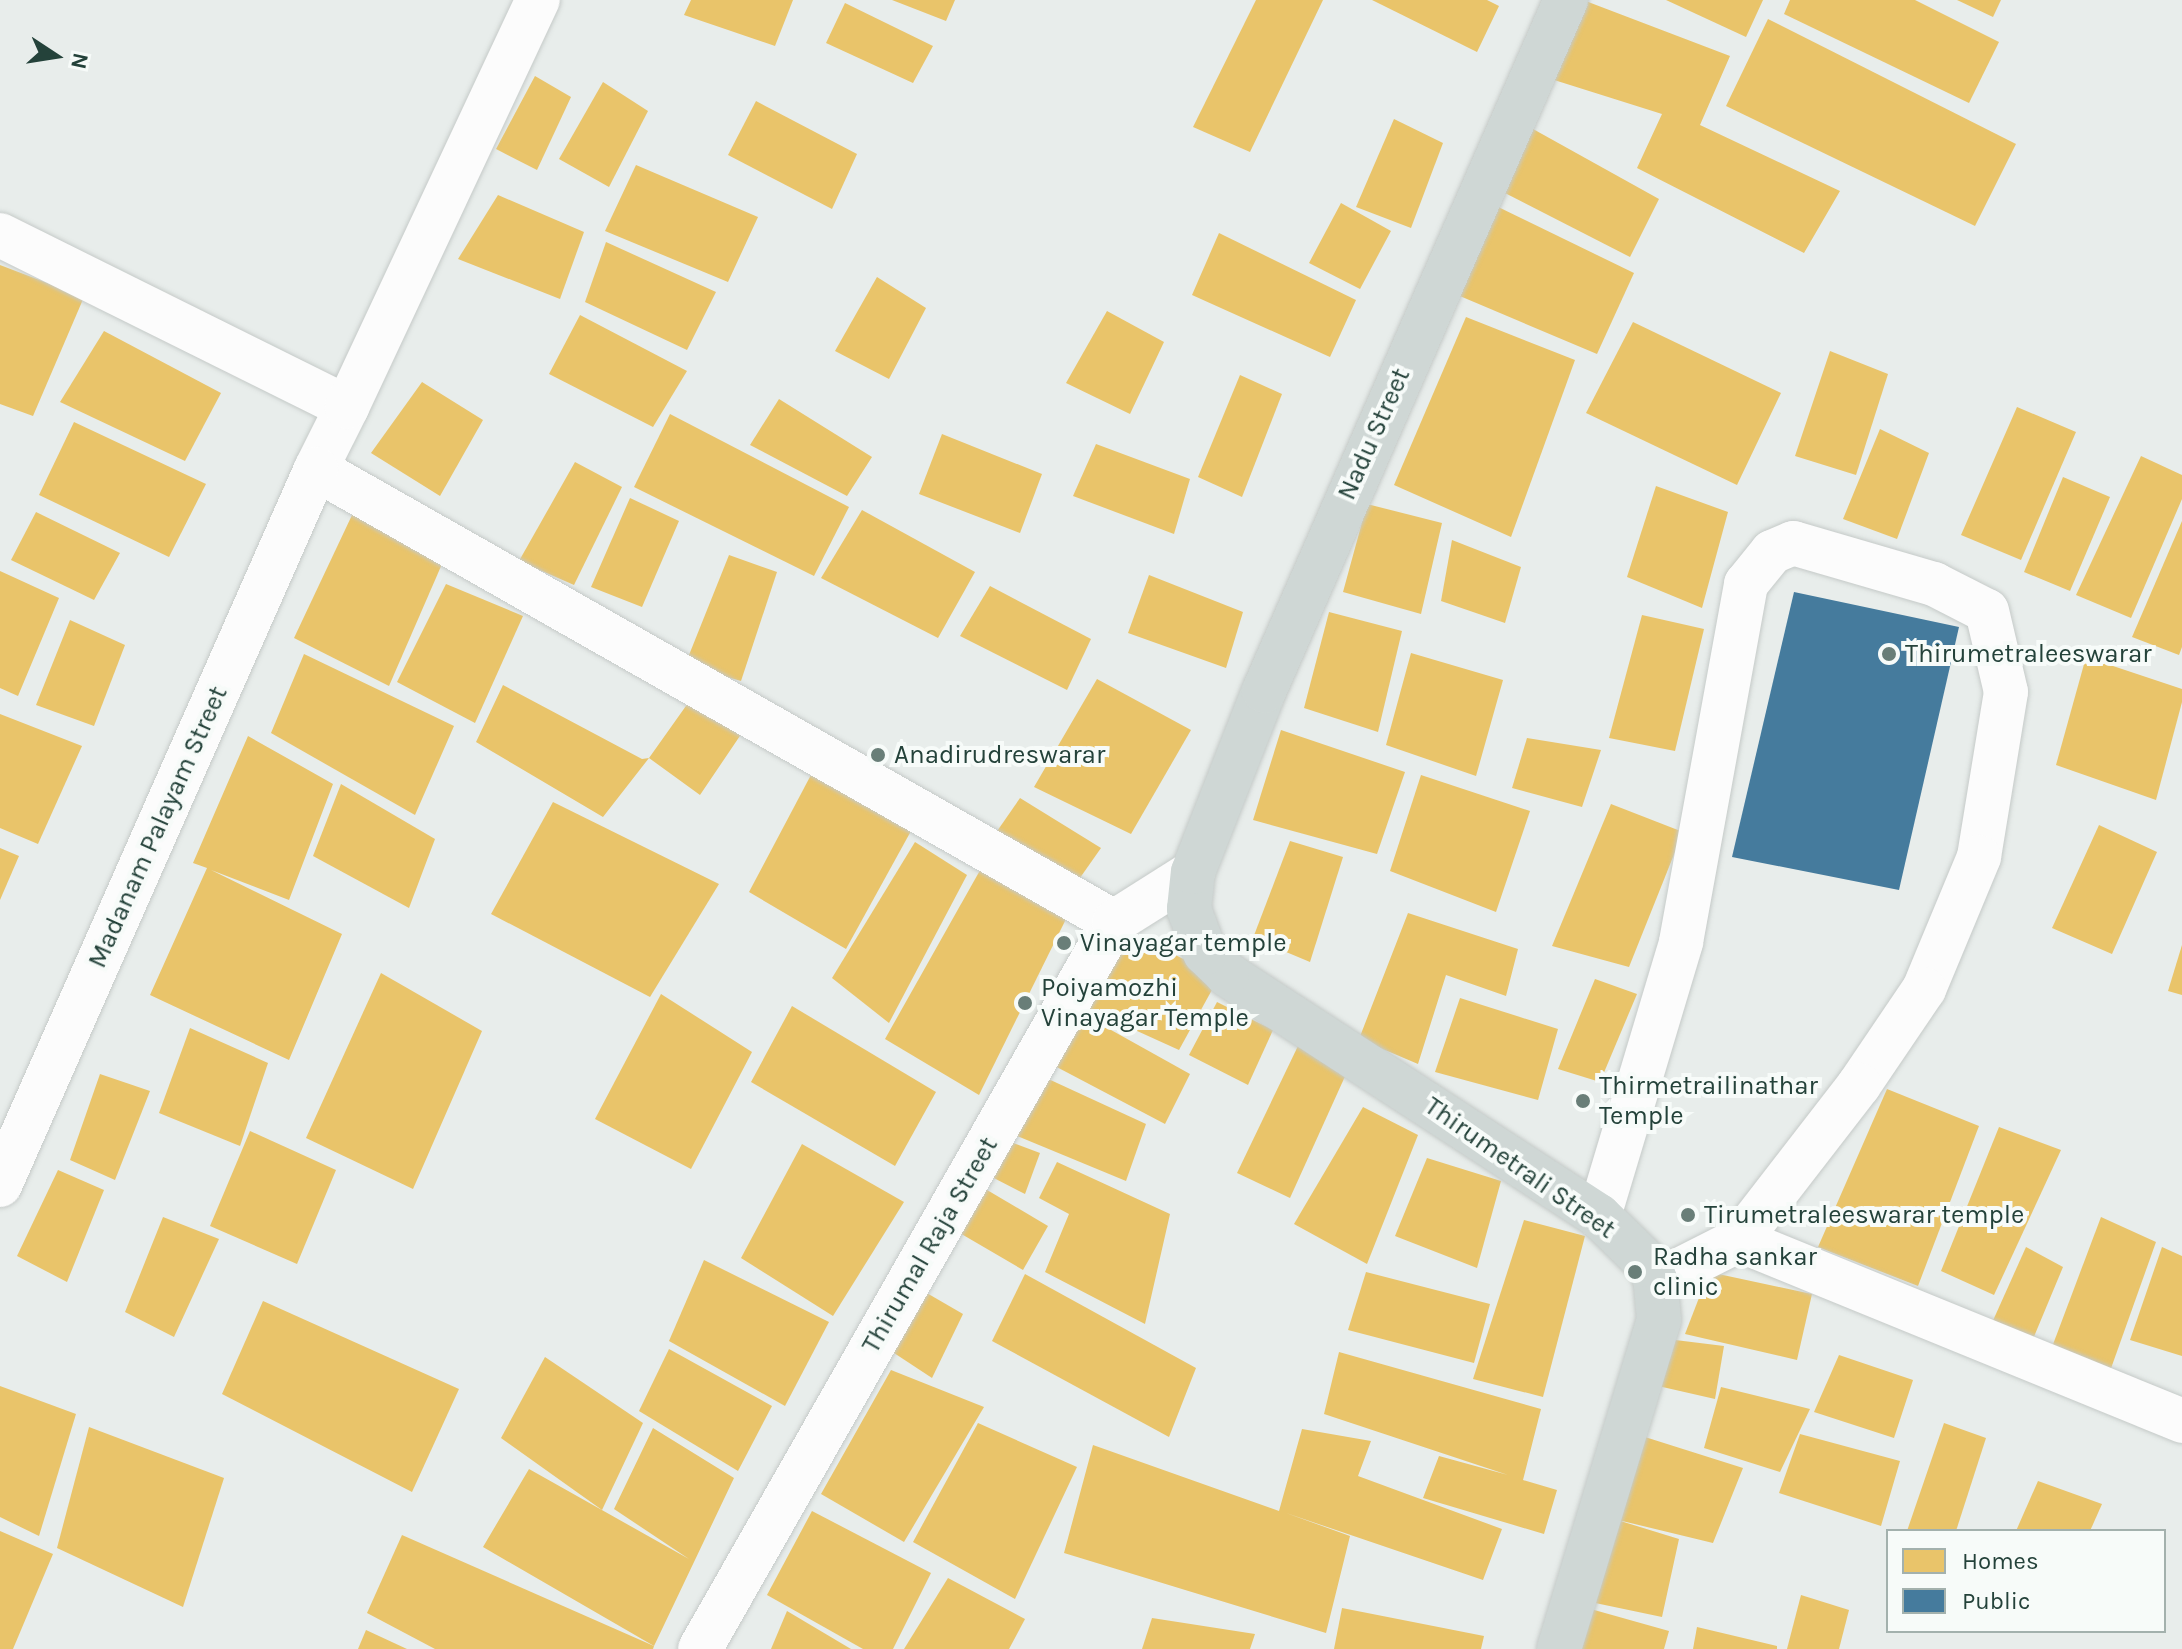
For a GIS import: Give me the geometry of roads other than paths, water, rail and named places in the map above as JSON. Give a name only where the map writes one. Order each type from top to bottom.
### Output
[{"type":"main road","name":"Nadu Street","points":[[1193,872],[1264,691],[1351,485],[1566,0]]},
{"type":"main road","name":"Thirumetrali Street","points":[[1193,872],[1189,909],[1195,931],[1205,953],[1227,974],[1599,1216],[1649,1265],[1656,1282]]},
{"type":"main road","points":[[1559,1649],[1659,1320],[1656,1282]]},
{"type":"street","name":"Madanam Palayam Street","points":[[0,1185],[316,469],[538,0]]},
{"type":"street","points":[[0,235],[347,407]]},
{"type":"street","points":[[316,469],[1114,922]]},
{"type":"street","points":[[1599,1216],[1681,942],[1746,584],[1772,552],[1793,543],[1934,584],[1987,611],[2006,692],[1979,857],[1924,989],[1859,1085],[1739,1240],[1656,1282]]},
{"type":"street","name":"Thirumal Raja Street","points":[[700,1649],[1114,922],[1193,872]]},
{"type":"street","points":[[1739,1240],[2182,1421]]},
{"type":"place","name":"Thirumetraleeswarar","points":[[1889,654]]},
{"type":"place","name":"Anadirudreswarar","points":[[878,755]]},
{"type":"place","name":"Vinayagar temple","points":[[1064,943]]},
{"type":"place","name":"Poiyamozhi Vinayagar Temple","points":[[1025,1003]]},
{"type":"place","name":"Thirmetrailinathar Temple","points":[[1583,1101]]},
{"type":"place","name":"Tirumetraleeswarar temple","points":[[1688,1215]]},
{"type":"place","name":"Radha sankar clinic","points":[[1635,1272]]}]
